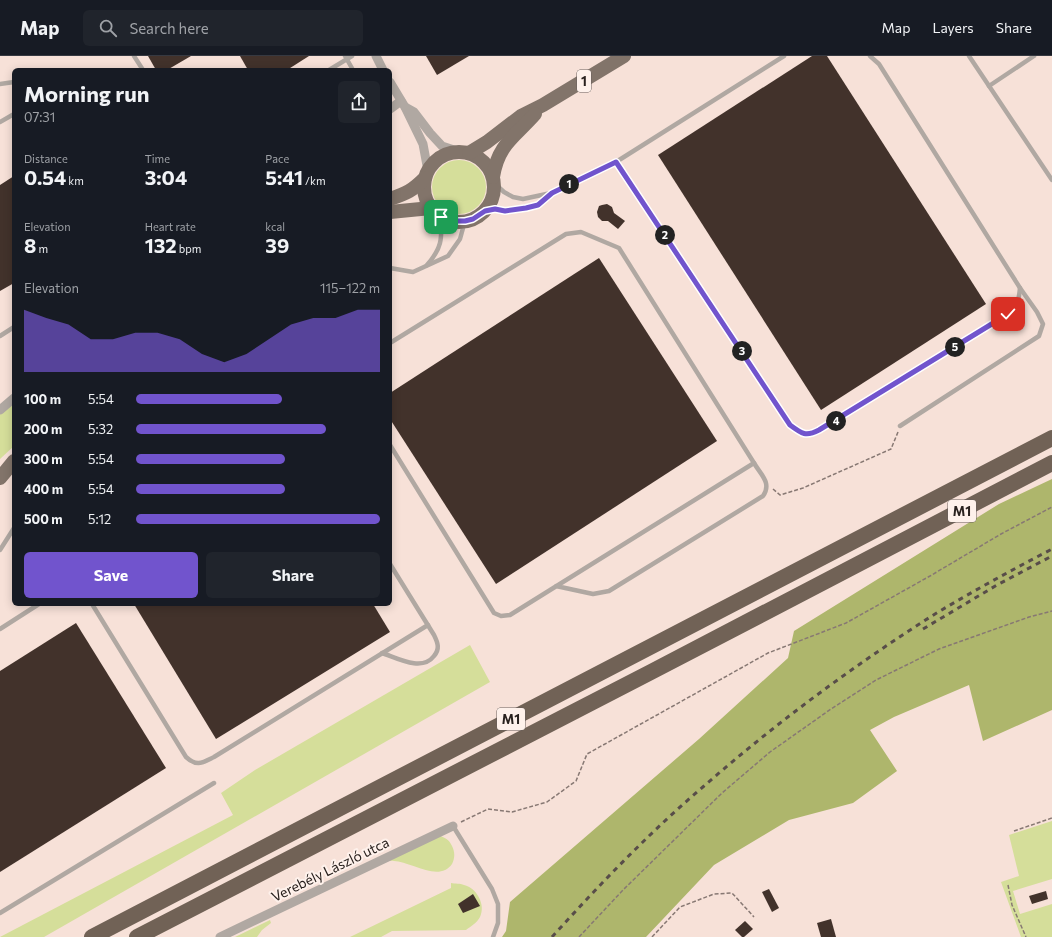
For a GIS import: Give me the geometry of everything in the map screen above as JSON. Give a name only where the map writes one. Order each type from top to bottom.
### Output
[{"type":"highway","name":"M1","points":[[92,937],[1052,438]]},
{"type":"highway","name":"M1","points":[[137,937],[657,669],[1052,463]]},
{"type":"highway","points":[[145,937],[161,924]]},
{"type":"main road","name":"1","points":[[392,198],[408,193],[415,188],[432,165],[443,155],[463,152],[487,142],[521,116],[543,105],[624,56]]},
{"type":"main road","name":"1","points":[[485,211],[493,198],[495,164],[502,149],[543,105]]},
{"type":"main road","points":[[463,152],[477,156],[484,162],[489,168],[494,180]]},
{"type":"main road","points":[[426,174],[425,194],[436,213]]},
{"type":"main road","points":[[392,212],[436,213],[452,221],[465,221],[473,219],[485,211]]},
{"type":"main road","points":[[0,478],[12,463]]},
{"type":"street","points":[[376,56],[382,68]]},
{"type":"street","points":[[392,85],[423,144],[426,174]]},
{"type":"street","points":[[392,108],[403,104]]},
{"type":"street","points":[[403,104],[414,112],[442,146],[463,152]]},
{"type":"street","points":[[0,410],[12,400]]},
{"type":"street","name":"Verebély László utca","points":[[220,937],[453,826]]},
{"type":"lane","points":[[134,56],[141,68]]},
{"type":"lane","points":[[332,68],[346,57],[352,56]]},
{"type":"lane","points":[[494,180],[504,192],[513,197],[523,199],[552,193],[616,162],[784,56]]},
{"type":"lane","points":[[870,56],[878,64],[1020,288],[1038,312],[1043,324],[1038,336],[900,426]]},
{"type":"lane","points":[[969,56],[1052,180]]},
{"type":"lane","points":[[989,86],[1034,56]]},
{"type":"lane","points":[[346,57],[352,68]]},
{"type":"lane","points":[[0,84],[12,82]]},
{"type":"lane","points":[[0,122],[12,115]]},
{"type":"lane","points":[[616,162],[790,425],[801,433],[811,434],[819,430],[1008,314],[1014,309],[1019,300],[1020,288]]},
{"type":"lane","points":[[485,211],[495,209],[505,211],[538,205],[552,193]]},
{"type":"lane","points":[[426,267],[439,249],[442,230],[436,213]]},
{"type":"lane","points":[[392,268],[413,272],[448,256],[460,239],[465,221]]},
{"type":"lane","points":[[392,342],[566,234],[581,232],[619,248],[767,484],[766,490],[763,496],[609,591],[593,594],[556,586]]},
{"type":"lane","points":[[0,336],[12,328]]},
{"type":"lane","points":[[392,448],[494,613],[501,616],[510,615],[754,463]]},
{"type":"lane","points":[[0,550],[12,531]]},
{"type":"lane","points":[[382,653],[420,664],[428,662],[438,651],[438,643],[392,567]]},
{"type":"lane","points":[[0,629],[36,606]]},
{"type":"lane","points":[[93,606],[186,756],[196,764],[203,763],[214,757],[428,625]]},
{"type":"lane","points":[[0,913],[214,783]]},
{"type":"lane","points":[[453,826],[492,889],[498,904],[498,923],[493,937]]},
{"type":"path","points":[[767,484],[780,495],[803,488],[891,448],[900,426]]},
{"type":"path","points":[[453,826],[488,809],[512,812],[546,802],[576,781],[587,754],[768,653],[846,623],[1001,534],[1052,507]]},
{"type":"path","points":[[579,937],[623,890],[722,792],[770,752],[831,709],[876,680],[939,649],[1030,617],[1052,611]]},
{"type":"path","points":[[1014,831],[1052,818]]},
{"type":"path","points":[[1008,884],[1012,905],[1026,937]]},
{"type":"path","points":[[652,937],[680,907],[714,894],[732,893],[754,917]]},
{"type":"green space","points":[[454,160],[464,160],[474,164],[482,172],[486,182],[486,192],[482,202],[474,210],[464,214],[454,214],[444,210],[436,202],[432,192],[432,182],[436,172],[444,164]]},
{"type":"green space","points":[[12,397],[12,448],[0,459],[0,406]]},
{"type":"green space","points":[[1052,479],[1052,710],[983,741],[969,685],[894,717],[870,730],[897,771],[853,803],[789,820],[714,865],[646,937],[502,937],[506,931],[510,902],[699,739],[788,658],[794,631],[999,504]]},
{"type":"green space","points":[[470,645],[490,682],[44,937],[0,937],[233,815],[221,793],[255,770]]},
{"type":"green space","points":[[1052,821],[1052,879],[1013,891],[1020,914],[1052,904],[1052,937],[1021,937],[1001,882],[1019,876],[1009,835]]},
{"type":"green space","points":[[438,835],[448,840],[454,850],[452,864],[440,872],[424,870],[401,862],[381,862]]},
{"type":"green space","points":[[451,883],[469,887],[476,893],[481,902],[482,912],[479,919],[466,930],[392,931],[381,937],[350,937],[451,888]]},
{"type":"green space","points":[[270,920],[271,923],[262,930],[257,937],[235,937]]},
{"type":"building","points":[[148,56],[191,56],[170,68],[155,68]]},
{"type":"building","points":[[240,56],[309,56],[290,68],[247,68]]},
{"type":"building","points":[[426,56],[469,56],[437,75]]},
{"type":"building","points":[[812,56],[827,56],[986,304],[821,410],[658,155]]},
{"type":"building","points":[[12,177],[12,284],[0,291],[0,185]]},
{"type":"building","points":[[607,204],[612,207],[614,213],[625,221],[618,229],[608,221],[602,221],[598,217],[597,212],[599,206]]},
{"type":"building","points":[[599,258],[717,441],[496,584],[392,422],[392,392]]},
{"type":"building","points":[[135,606],[374,606],[390,632],[216,739]]},
{"type":"building","points":[[76,623],[166,768],[0,872],[0,671]]},
{"type":"building","points":[[769,889],[779,908],[772,912],[762,892]]},
{"type":"building","points":[[1046,891],[1048,899],[1032,904],[1029,896]]},
{"type":"building","points":[[473,894],[480,906],[463,913],[458,904]]},
{"type":"building","points":[[831,919],[836,937],[821,937],[817,923]]},
{"type":"building","points":[[745,921],[753,929],[742,937],[735,930]]},
{"type":"railway","points":[[552,937],[607,878],[664,822],[731,763],[787,718],[874,654],[935,614],[1052,549]]},
{"type":"railway","points":[[923,629],[997,585],[1052,556]]},
{"type":"route","points":[[441,217],[446,220],[459,222],[473,219],[485,211],[495,209],[505,211],[538,205],[552,193],[616,162],[790,425],[801,433],[811,434],[851,412],[1008,314]]}]
